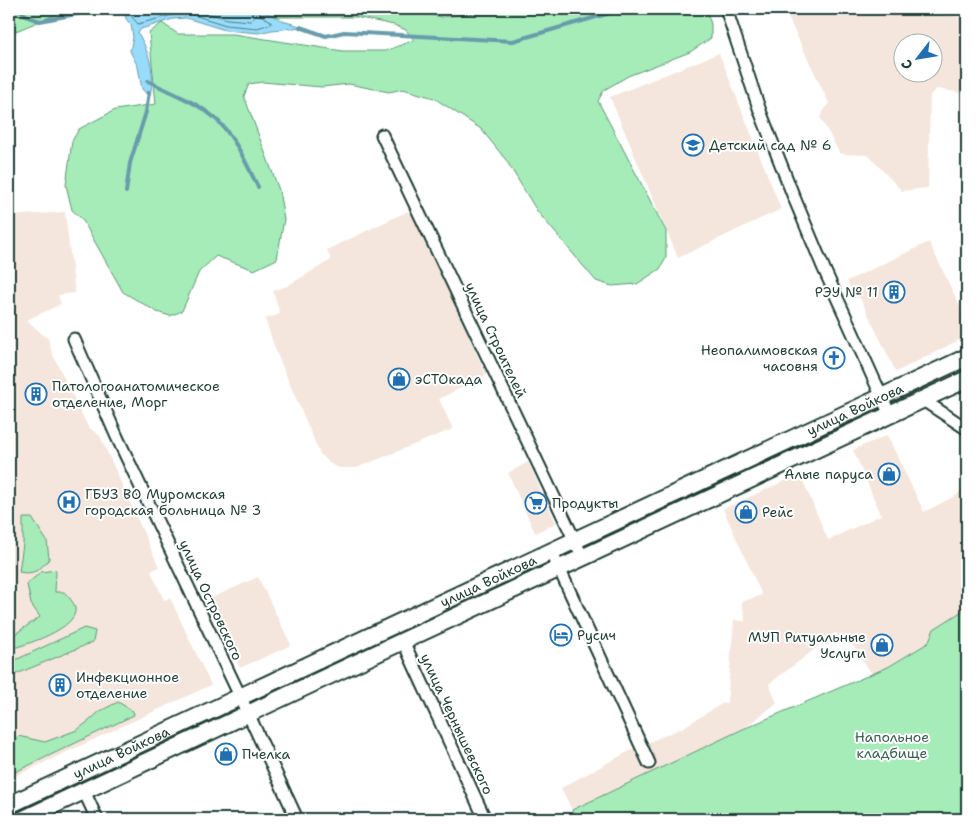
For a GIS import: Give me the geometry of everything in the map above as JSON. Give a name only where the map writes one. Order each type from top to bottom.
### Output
[{"type":"main road","name":"улица Войкова","points":[[9,805],[967,357]]},
{"type":"main road","name":"улица Войкова","points":[[24,819],[967,379]]},
{"type":"street","points":[[726,9],[760,111],[789,187],[890,415]]},
{"type":"street","name":"улица Строителей","points":[[382,135],[583,558]]},
{"type":"street","name":"улица Островского","points":[[74,339],[117,437],[297,819]]},
{"type":"street","points":[[923,400],[967,429]]},
{"type":"street","points":[[551,551],[649,763]]},
{"type":"street","name":"улица Чернышевского","points":[[403,641],[485,819]]},
{"type":"street","points":[[84,791],[97,819]]},
{"type":"shaded area","points":[[784,9],[917,9],[919,11],[966,18],[967,94],[937,89],[930,95],[928,188],[902,191],[868,155],[840,154],[820,117],[829,103]]},
{"type":"shaded area","name":"Детский сад № 6","points":[[719,53],[781,209],[678,258],[610,97]]},
{"type":"shaded area","points":[[410,210],[432,253],[486,375],[439,399],[453,429],[356,468],[340,468],[332,465],[320,454],[277,354],[265,319],[280,314],[273,291],[287,286],[331,260],[327,250]]},
{"type":"shaded area","name":"ГБУЗ ВО Муромская городская больница № 3","points":[[65,212],[75,293],[58,295],[61,304],[27,320],[48,338],[52,353],[88,427],[100,436],[159,567],[151,571],[164,600],[170,598],[211,685],[9,779],[9,216]]},
{"type":"shaded area","name":"РЭУ № 11","points":[[929,242],[967,321],[967,336],[896,372],[860,298],[854,297],[847,281]]},
{"type":"shaded area","points":[[887,435],[924,512],[957,495],[965,486],[967,488],[967,619],[888,667],[872,674],[850,641],[844,643],[836,633],[769,684],[777,703],[743,729],[572,810],[561,788],[635,748],[682,728],[723,703],[727,703],[734,620],[745,621],[741,602],[762,595],[723,509],[800,474],[828,540],[881,515],[853,450]]},
{"type":"shaded area","points":[[528,462],[556,523],[535,533],[508,473]]},
{"type":"shaded area","points":[[258,577],[291,645],[240,668],[207,600]]},
{"type":"green space","points":[[9,9],[69,9],[16,31],[9,32]]},
{"type":"green space","points":[[254,9],[422,9],[427,14],[442,17],[507,9],[706,9],[711,24],[711,38],[690,52],[628,76],[604,90],[598,101],[666,231],[666,258],[660,269],[637,284],[612,286],[596,281],[537,211],[506,160],[481,129],[434,98],[403,89],[389,92],[349,84],[322,87],[262,82],[249,84],[244,96],[279,190],[284,219],[277,259],[254,270],[216,256],[199,272],[182,311],[170,316],[157,312],[123,292],[82,219],[72,210],[66,185],[72,141],[79,129],[115,110],[156,104],[149,33],[162,23],[178,34],[233,34],[343,51],[385,51],[414,40],[406,30],[394,25],[355,17],[272,17]]},
{"type":"green space","points":[[759,463],[761,466],[603,539],[602,536]]},
{"type":"green space","points":[[23,518],[32,518],[47,541],[49,559],[40,569],[29,573],[19,572],[23,544]]},
{"type":"green space","points":[[531,569],[530,575],[266,697],[265,693]]},
{"type":"green space","points":[[56,570],[55,592],[64,592],[71,599],[75,608],[74,615],[60,629],[49,635],[9,649],[9,638],[40,617],[31,604],[27,584],[41,572]]},
{"type":"green space","name":"Напольное кладбище","points":[[967,608],[967,819],[568,819],[574,816],[572,810],[743,729],[888,667],[928,643],[934,629]]},
{"type":"green space","points":[[84,628],[95,631],[93,642],[14,675],[9,673],[9,663]]},
{"type":"green space","points":[[118,702],[133,711],[134,715],[11,774],[9,772],[9,748],[18,736],[45,742],[77,730],[100,711]]},
{"type":"green space","points":[[219,715],[219,720],[9,818],[9,812]]},
{"type":"water","points":[[133,9],[258,9],[286,22],[304,27],[258,33],[225,30],[186,18],[173,19],[141,29],[138,33],[151,64],[152,81],[149,97],[142,89],[138,67],[130,51],[133,37],[131,25],[126,19],[125,13]]},
{"type":"waterway","points":[[19,9],[28,17],[40,21],[87,12],[128,13]]},
{"type":"waterway","points":[[300,27],[326,36],[344,32],[513,41],[624,9]]},
{"type":"waterway","points":[[148,81],[203,109],[218,121],[236,144],[258,187]]},
{"type":"waterway","points":[[126,192],[130,163],[146,112],[149,92]]},
{"type":"place","name":"Детский сад № 6","points":[[693,145]]},
{"type":"place","name":"РЭУ № 11","points":[[894,292]]},
{"type":"place","name":"Неопалимовская часовня","points":[[834,358]]},
{"type":"place","name":"эСТОкада","points":[[399,379]]},
{"type":"place","name":"Патологоанатомическое отделение, Морг","points":[[36,394]]},
{"type":"place","name":"Алые паруса","points":[[889,474]]},
{"type":"place","name":"ГБУЗ ВО Муромская городская больница № 3","points":[[69,502]]},
{"type":"place","name":"Продукты","points":[[536,503]]},
{"type":"place","name":"Рейс","points":[[746,512]]},
{"type":"place","name":"Русич","points":[[561,635]]},
{"type":"place","name":"МУП Ритуальные Услуги","points":[[882,645]]},
{"type":"place","name":"Инфекционное отделение","points":[[60,685]]},
{"type":"place","name":"Пчелка","points":[[226,754]]}]
